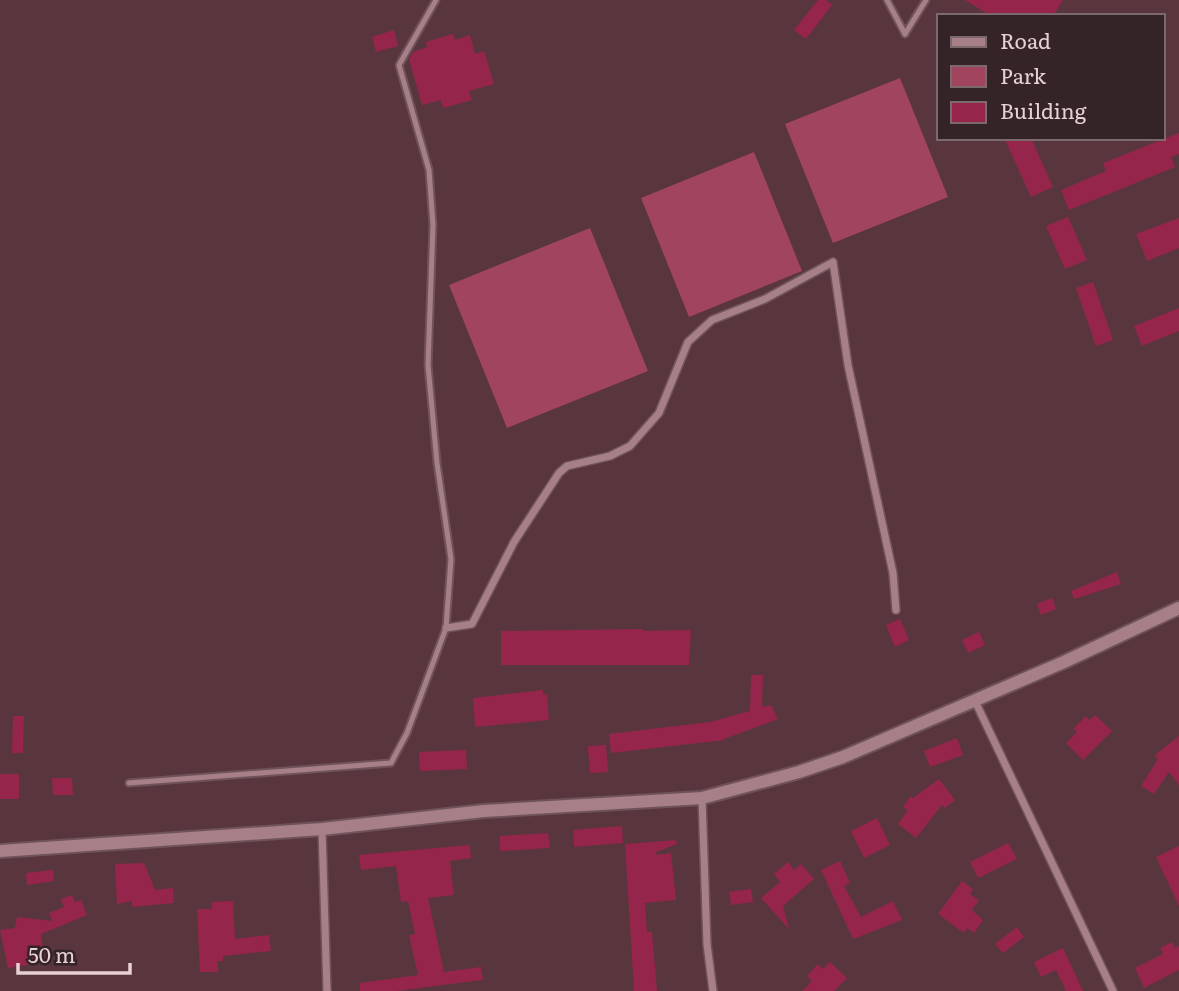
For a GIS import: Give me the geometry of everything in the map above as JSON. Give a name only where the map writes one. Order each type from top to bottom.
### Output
[{"type":"street","points":[[446,628],[472,624],[514,542],[559,473],[567,466],[610,456],[630,446],[660,413],[688,342],[712,320],[765,299],[833,262],[848,365],[893,573],[896,610]]},
{"type":"street","points":[[0,850],[322,829],[484,811],[702,798],[799,772],[843,757],[975,701],[1179,608]]},
{"type":"street","points":[[975,701],[1113,991]]},
{"type":"street","points":[[702,798],[707,944],[713,991]]},
{"type":"street","points":[[322,829],[327,991]]},
{"type":"lane","points":[[129,783],[391,764],[407,733],[446,628],[451,559],[437,463],[428,365],[433,225],[429,170],[399,65],[436,0]]},
{"type":"lane","points":[[887,0],[905,34],[926,0]]},
{"type":"green space","points":[[900,78],[948,197],[833,243],[785,124]]},
{"type":"green space","points":[[754,152],[802,271],[689,317],[641,198]]},
{"type":"green space","points":[[590,228],[648,371],[507,428],[449,285]]},
{"type":"building","points":[[818,0],[826,0],[832,5],[806,39],[794,30]]},
{"type":"building","points":[[965,0],[1063,0],[1054,14],[988,14]]},
{"type":"building","points":[[394,30],[398,46],[376,52],[372,37]]},
{"type":"building","points":[[453,34],[455,40],[470,35],[475,54],[484,51],[494,84],[469,91],[472,100],[443,108],[441,100],[422,105],[409,59],[413,52],[427,47],[426,42]]},
{"type":"building","points":[[1179,133],[1179,154],[1171,157],[1175,167],[1069,210],[1061,190],[1106,171],[1103,163]]},
{"type":"building","points":[[1005,140],[1032,140],[1053,187],[1031,197]]},
{"type":"building","points":[[1068,217],[1087,260],[1065,269],[1046,226]]},
{"type":"building","points":[[1179,218],[1179,248],[1147,261],[1136,234]]},
{"type":"building","points":[[1093,282],[1113,340],[1096,346],[1076,288]]},
{"type":"building","points":[[1179,308],[1179,331],[1142,346],[1134,326]]},
{"type":"building","points":[[1117,572],[1121,584],[1074,599],[1071,591]]},
{"type":"building","points":[[1052,598],[1056,609],[1041,615],[1037,604]]},
{"type":"building","points":[[900,619],[909,640],[895,647],[886,625]]},
{"type":"building","points":[[691,630],[689,665],[501,665],[501,631]]},
{"type":"building","points":[[979,632],[985,645],[968,653],[962,640]]},
{"type":"building","points":[[751,675],[763,675],[762,707],[771,705],[778,719],[725,740],[611,753],[609,734],[710,722],[750,711]]},
{"type":"building","points":[[543,690],[543,695],[547,694],[549,720],[475,727],[473,698]]},
{"type":"building","points":[[1095,715],[1112,731],[1083,760],[1066,743],[1077,732],[1073,729],[1086,716],[1089,720]]},
{"type":"building","points":[[13,716],[24,716],[23,753],[12,753]]},
{"type":"building","points":[[1179,736],[1179,785],[1169,772],[1154,794],[1141,786],[1158,759],[1155,755]]},
{"type":"building","points":[[957,738],[963,755],[930,767],[924,751]]},
{"type":"building","points":[[606,745],[608,772],[590,773],[588,746]]},
{"type":"building","points":[[466,750],[467,769],[420,771],[419,752]]},
{"type":"building","points":[[0,774],[19,774],[19,799],[0,799]]},
{"type":"building","points":[[52,778],[72,778],[73,795],[53,795]]},
{"type":"building","points":[[939,779],[955,800],[945,808],[942,805],[916,838],[898,824],[908,810],[903,807],[911,796],[913,798]]},
{"type":"building","points":[[877,818],[890,845],[864,858],[851,831]]},
{"type":"building","points":[[622,826],[623,843],[574,847],[573,830]]},
{"type":"building","points":[[548,833],[550,848],[500,851],[500,836]]},
{"type":"building","points":[[676,840],[677,844],[656,852],[657,855],[671,853],[676,900],[645,903],[647,932],[652,932],[657,991],[634,991],[625,844]]},
{"type":"building","points":[[1008,843],[1017,859],[978,878],[970,862]]},
{"type":"building","points":[[470,845],[471,858],[450,861],[454,895],[428,898],[444,972],[481,967],[483,980],[396,991],[360,991],[360,983],[418,975],[409,935],[415,934],[408,901],[401,902],[396,866],[361,870],[359,855]]},
{"type":"building","points":[[1179,846],[1179,906],[1156,857]]},
{"type":"building","points":[[840,861],[850,883],[844,886],[861,917],[893,901],[902,920],[853,939],[821,870]]},
{"type":"building","points":[[788,862],[794,870],[801,864],[814,879],[783,906],[789,929],[761,898],[780,882],[774,874]]},
{"type":"building","points":[[144,863],[155,890],[173,888],[174,903],[132,907],[132,901],[117,904],[115,864]]},
{"type":"building","points":[[53,870],[54,881],[27,885],[26,873]]},
{"type":"building","points":[[962,881],[973,889],[970,894],[979,900],[972,910],[983,920],[974,933],[967,928],[964,933],[938,914]]},
{"type":"building","points":[[751,889],[753,902],[731,905],[729,892]]},
{"type":"building","points":[[72,895],[75,902],[81,900],[87,915],[41,934],[45,962],[8,968],[0,930],[15,928],[17,917],[52,921],[49,913],[64,907],[61,899]]},
{"type":"building","points":[[233,901],[235,939],[269,935],[271,951],[223,956],[223,961],[218,961],[218,972],[200,972],[197,909],[212,909],[211,902]]},
{"type":"building","points":[[1017,927],[1024,937],[1003,953],[995,944]]},
{"type":"building","points":[[1172,942],[1175,948],[1179,946],[1179,970],[1144,988],[1135,968],[1163,954],[1160,948]]},
{"type":"building","points":[[1063,948],[1083,991],[1066,991],[1056,970],[1041,977],[1034,962]]},
{"type":"building","points":[[830,962],[847,978],[834,991],[802,991],[812,981],[807,976],[818,964],[823,969]]}]
